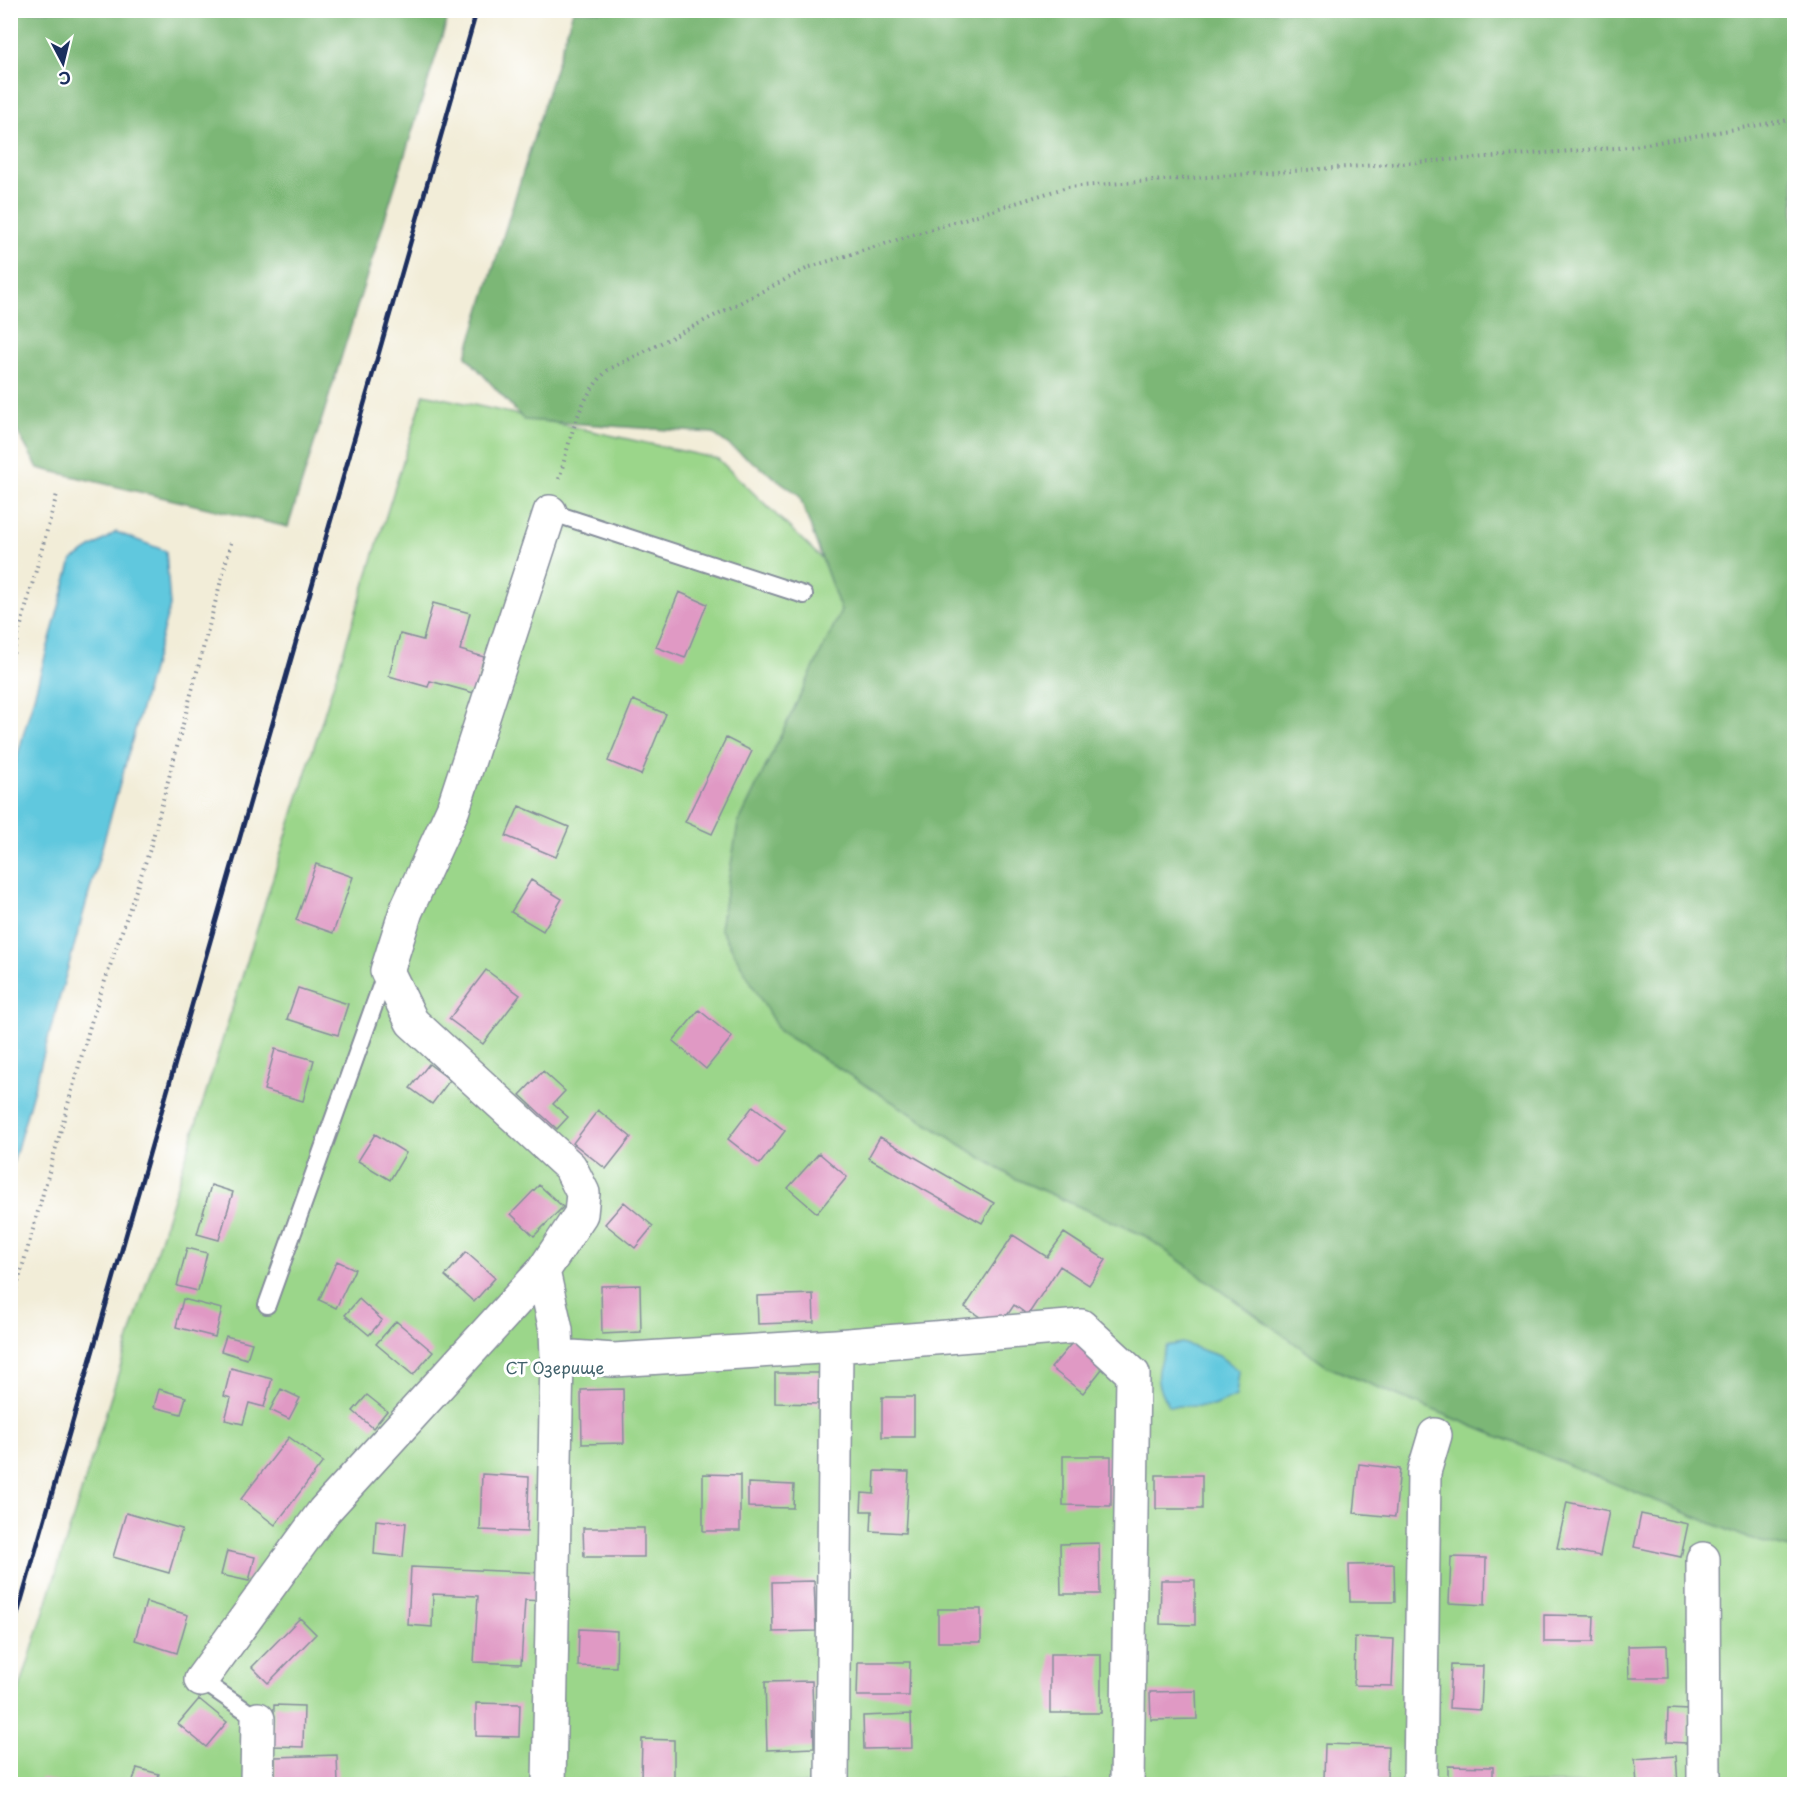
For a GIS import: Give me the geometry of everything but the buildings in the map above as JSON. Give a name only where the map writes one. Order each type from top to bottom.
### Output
[{"type":"street","points":[[201,1680],[324,1511],[543,1271],[581,1214],[583,1193],[570,1167],[412,1022],[387,972],[406,911],[453,810],[550,512]]},
{"type":"street","points":[[543,1271],[556,1330],[557,1356],[549,1785]]},
{"type":"street","points":[[557,1356],[614,1360],[836,1346],[1081,1326],[1133,1374],[1127,1785]]},
{"type":"street","points":[[832,1785],[836,1346]]},
{"type":"street","points":[[1420,1785],[1424,1472],[1435,1435]]},
{"type":"street","points":[[1703,1558],[1704,1785]]},
{"type":"street","points":[[257,1785],[258,1719]]},
{"type":"lane","points":[[550,512],[804,595]]},
{"type":"lane","points":[[267,1305],[387,972]]},
{"type":"lane","points":[[201,1680],[258,1719]]},
{"type":"path","points":[[550,512],[582,404],[592,385],[608,370],[810,267],[1066,187],[1629,147],[1794,119]]},
{"type":"path","points":[[10,665],[57,494]]},
{"type":"path","points":[[10,1311],[92,1019],[150,849],[232,539]]},
{"type":"green space","points":[[10,11],[450,11],[288,527],[38,468],[11,420]]},
{"type":"green space","points":[[573,11],[1794,11],[1794,1550],[1750,1539],[1328,1367],[1145,1236],[1012,1177],[779,1031],[720,928],[738,824],[841,611],[799,495],[712,433],[524,420],[466,356]]},
{"type":"green space","name":"СТ Озерище","points":[[424,394],[718,459],[865,600],[1794,1532],[1794,1784],[11,1784],[11,1717]]},
{"type":"water","points":[[116,532],[166,551],[170,606],[11,1170],[11,779],[72,560]]},
{"type":"water","points":[[1182,1343],[1219,1356],[1239,1371],[1236,1396],[1214,1406],[1169,1406],[1160,1391],[1158,1369],[1167,1346]]},
{"type":"railway","points":[[10,1640],[477,10]]}]
